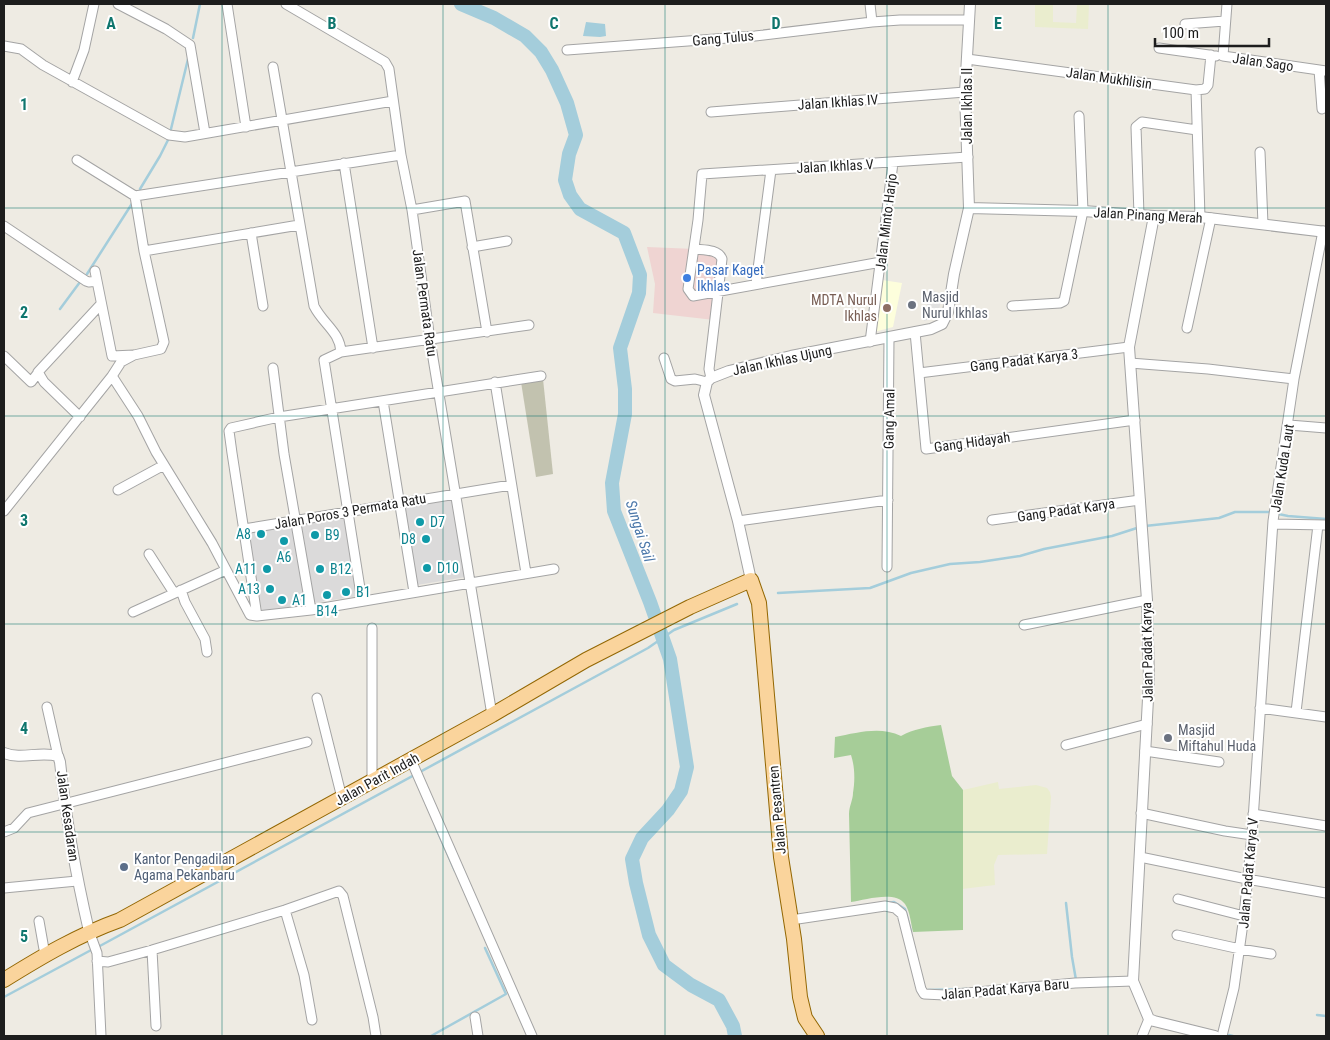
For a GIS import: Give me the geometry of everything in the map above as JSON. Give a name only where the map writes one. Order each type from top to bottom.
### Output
[{"type":"main road","name":"Jalan Parit Indah","points":[[4,980],[45,954],[90,931],[120,920],[372,781],[413,763],[586,660],[690,607],[751,580]]},
{"type":"main road","name":"Jalan Pesantren","points":[[751,580],[759,603],[776,814],[800,997],[805,1018],[817,1036]]},
{"type":"street","points":[[72,82],[84,50],[94,4]]},
{"type":"street","points":[[118,4],[166,29],[190,45],[205,133]]},
{"type":"street","points":[[227,4],[246,127]]},
{"type":"street","name":"Jalan Permata Ratu","points":[[286,4],[385,62],[389,70],[401,155],[412,210],[430,340],[492,716]]},
{"type":"street","points":[[870,4],[872,22]]},
{"type":"street","name":"Jalan Ikhlas II","points":[[969,208],[966,92],[970,4]]},
{"type":"street","name":"Jalan Sago","points":[[1226,4],[1223,56],[1323,71]]},
{"type":"street","name":"Gang Tulus","points":[[568,50],[755,36],[872,22],[969,20]]},
{"type":"street","points":[[1185,24],[1225,21]]},
{"type":"street","points":[[4,46],[21,49],[72,82],[169,135],[184,137],[393,101]]},
{"type":"street","points":[[1160,48],[1223,56]]},
{"type":"street","points":[[1200,217],[1196,90],[1205,89],[1208,85],[1211,55]]},
{"type":"street","name":"Jalan Mukhlisin","points":[[967,60],[1196,90]]},
{"type":"street","points":[[273,67],[314,306],[319,316],[339,340],[341,352]]},
{"type":"street","points":[[1322,109],[1323,71]]},
{"type":"street","name":"Jalan Ikhlas IV","points":[[711,112],[966,92]]},
{"type":"street","points":[[1012,306],[1060,303],[1064,301],[1083,211],[1079,116]]},
{"type":"street","points":[[1139,215],[1136,127],[1142,122],[1197,130]]},
{"type":"street","points":[[1260,152],[1263,224]]},
{"type":"street","points":[[77,160],[135,196],[401,155]]},
{"type":"street","name":"Jalan Ikhlas V","points":[[695,249],[702,174],[968,157]]},
{"type":"street","name":"Jalan Minto Harjo","points":[[870,342],[893,163]]},
{"type":"street","points":[[344,164],[373,348]]},
{"type":"street","points":[[756,284],[771,170]]},
{"type":"street","points":[[96,271],[112,356],[134,355],[159,350],[164,345],[135,196]]},
{"type":"street","points":[[412,210],[465,201],[487,332]]},
{"type":"street","name":"Jalan Pinang Merah","points":[[969,208],[1200,217],[1325,231]]},
{"type":"street","name":"Jalan Ikhlas Ujung","points":[[709,380],[729,371],[791,356],[889,338],[942,324],[946,316],[969,208]]},
{"type":"street","name":"Jalan Padat Karya","points":[[1149,1019],[1133,980],[1149,680],[1147,600],[1129,347],[1154,216]]},
{"type":"street","points":[[1186,328],[1211,218]]},
{"type":"street","points":[[144,250],[299,225]]},
{"type":"street","points":[[4,226],[86,281],[97,281]]},
{"type":"street","name":"Jalan Kuda Laut","points":[[1260,708],[1275,507],[1289,425],[1294,379],[1325,231]]},
{"type":"street","points":[[251,233],[263,306]]},
{"type":"street","points":[[472,247],[507,241]]},
{"type":"street","points":[[751,580],[738,521],[704,395],[709,380],[709,368],[718,290],[722,259],[717,252],[695,249],[688,289],[693,296],[718,290],[881,262]]},
{"type":"street","points":[[4,356],[31,382],[101,304]]},
{"type":"street","points":[[362,601],[324,360],[341,352],[529,325]]},
{"type":"street","name":"Gang Hidayah","points":[[915,332],[926,449],[1135,420]]},
{"type":"street","name":"Gang Amal","points":[[887,567],[889,338]]},
{"type":"street","name":"Gang Padat Karya 3","points":[[919,373],[1129,347]]},
{"type":"street","points":[[4,511],[80,417],[121,362],[134,355]]},
{"type":"street","points":[[664,358],[671,379],[675,381],[709,380]]},
{"type":"street","points":[[1130,363],[1208,369],[1294,379]]},
{"type":"street","points":[[273,368],[279,417],[312,610]]},
{"type":"street","points":[[38,373],[44,382],[80,417]]},
{"type":"street","points":[[112,376],[138,416],[164,465],[212,543],[250,615],[312,610],[554,569]]},
{"type":"street","points":[[256,616],[230,429],[279,417],[541,376]]},
{"type":"street","points":[[495,382],[526,574]]},
{"type":"street","points":[[383,402],[414,592]]},
{"type":"street","points":[[1289,425],[1326,428]]},
{"type":"street","points":[[118,490],[164,465]]},
{"type":"street","name":"Jalan Poros 3 Permata Ratu","points":[[244,529],[511,485]]},
{"type":"street","points":[[738,521],[888,500]]},
{"type":"street","name":"Gang Padat Karya","points":[[992,520],[1140,500]]},
{"type":"street","points":[[1273,522],[1322,525],[1296,712]]},
{"type":"street","points":[[149,554],[185,602],[205,639],[207,652]]},
{"type":"street","points":[[133,612],[226,570]]},
{"type":"street","points":[[1024,625],[1147,600]]},
{"type":"street","points":[[372,628],[372,781]]},
{"type":"street","points":[[317,698],[342,798]]},
{"type":"street","points":[[47,707],[58,756]]},
{"type":"street","points":[[1260,708],[1326,717]]},
{"type":"street","name":"Jalan Padat Karya V","points":[[1222,1036],[1234,988],[1244,916],[1252,835],[1260,708]]},
{"type":"street","points":[[1066,745],[1147,724]]},
{"type":"street","points":[[4,832],[14,828],[28,813],[307,742]]},
{"type":"street","points":[[1146,751],[1219,762]]},
{"type":"street","name":"Jalan Kesadaran","points":[[4,753],[18,757],[48,753],[58,756],[77,881],[90,931]]},
{"type":"street","points":[[413,763],[532,1036]]},
{"type":"street","points":[[1141,813],[1252,835]]},
{"type":"street","points":[[1253,814],[1326,826]]},
{"type":"street","points":[[1140,857],[1326,893]]},
{"type":"street","points":[[4,888],[77,881]]},
{"type":"street","points":[[97,957],[108,962],[152,950],[285,910],[337,891],[342,894],[373,1017],[376,1036]]},
{"type":"street","points":[[1178,899],[1244,916]]},
{"type":"street","name":"Jalan Padat Karya Baru","points":[[791,920],[885,906],[895,908],[902,914],[921,989],[924,994],[945,996],[1075,983],[1133,980]]},
{"type":"street","points":[[285,910],[304,975],[312,1020]]},
{"type":"street","points":[[39,921],[45,954]]},
{"type":"street","points":[[90,931],[97,957],[101,1036]]},
{"type":"street","points":[[1177,935],[1271,954]]},
{"type":"street","points":[[152,950],[156,1026]]},
{"type":"street","points":[[475,1017],[478,1036]]},
{"type":"street","points":[[1142,1036],[1149,1019],[1154,1022],[1215,1036]]},
{"type":"shaded area","points":[[1035,4],[1053,4],[1053,22],[1076,23],[1077,4],[1089,4],[1088,29],[1035,27]]},
{"type":"shaded area","name":"Pasar Kaget Ikhlas","points":[[647,247],[695,249],[721,255],[714,320],[653,313],[655,284]]},
{"type":"shaded area","name":"MDTA Nurul Ikhlas","points":[[882,280],[902,283],[893,327],[874,332]]},
{"type":"shaded area","points":[[930,290],[943,294],[937,317],[924,321]]},
{"type":"shaded area","points":[[543,379],[553,474],[536,477],[521,382]]},
{"type":"shaded area","points":[[453,497],[466,577],[417,585],[405,504]]},
{"type":"shaded area","points":[[345,514],[358,596],[314,603],[301,521]]},
{"type":"shaded area","points":[[292,524],[305,605],[262,612],[248,531]]},
{"type":"shaded area","points":[[998,782],[999,789],[1036,785],[1047,788],[1050,792],[1047,854],[998,855],[994,865],[995,885],[962,889],[963,790]]},
{"type":"green space","points":[[941,725],[952,776],[963,790],[963,930],[913,932],[908,910],[900,900],[880,897],[851,902],[849,814],[854,788],[854,769],[851,755],[834,758],[835,737],[877,731],[885,731],[901,736],[920,729]]},
{"type":"water","points":[[586,22],[605,24],[606,36],[583,36]]},
{"type":"waterway","points":[[193,38],[200,4]]},
{"type":"waterway","name":"Sungai Sail","points":[[461,4],[494,18],[525,36],[541,52],[552,70],[567,103],[576,135],[569,154],[565,180],[570,195],[580,209],[624,233],[640,275],[639,293],[620,348],[625,389],[625,414],[612,483],[614,511],[670,659],[687,767],[681,791],[668,810],[642,838],[632,859],[649,935],[664,965],[691,985],[719,1000],[733,1026],[735,1036]]},
{"type":"waterway","points":[[171,129],[189,55]]},
{"type":"waterway","points":[[140,189],[168,140]]},
{"type":"waterway","points":[[87,274],[133,202]]},
{"type":"waterway","points":[[60,309],[80,282]]},
{"type":"waterway","points":[[1145,526],[1219,518],[1235,512],[1269,512],[1288,516],[1326,519]]},
{"type":"waterway","points":[[778,593],[870,588],[911,573],[950,564],[1020,556],[1044,549],[1112,536],[1140,527]]},
{"type":"waterway","points":[[98,947],[648,648],[674,630],[737,604]]},
{"type":"waterway","points":[[436,828],[455,871]]},
{"type":"waterway","points":[[887,903],[894,902],[905,909],[911,932]]},
{"type":"waterway","points":[[1066,903],[1076,980]]},
{"type":"waterway","points":[[431,1036],[506,994],[485,948]]},
{"type":"waterway","points":[[4,997],[93,949]]},
{"type":"waterway","points":[[928,990],[967,989]]},
{"type":"waterway","points":[[1317,1015],[1326,1016]]},
{"type":"waterway","points":[[1229,1035],[1233,1036]]},
{"type":"place","name":"Pasar Kaget Ikhlas","points":[[687,278]]},
{"type":"place","name":"Masjid Nurul Ikhlas","points":[[912,305]]},
{"type":"place","name":"MDTA Nurul Ikhlas","points":[[887,308]]},
{"type":"place","name":"D7","points":[[420,522]]},
{"type":"place","name":"A8","points":[[261,534]]},
{"type":"place","name":"B9","points":[[315,535]]},
{"type":"place","name":"D8","points":[[426,539]]},
{"type":"place","name":"A6","points":[[284,541]]},
{"type":"place","name":"D10","points":[[427,568]]},
{"type":"place","name":"A11","points":[[267,569]]},
{"type":"place","name":"B12","points":[[320,569]]},
{"type":"place","name":"A13","points":[[270,589]]},
{"type":"place","name":"B1","points":[[346,592]]},
{"type":"place","name":"B14","points":[[327,595]]},
{"type":"place","name":"A1","points":[[282,600]]},
{"type":"place","name":"Masjid Miftahul Huda","points":[[1168,738]]},
{"type":"place","name":"Kantor Pengadilan Agama Pekanbaru","points":[[124,867]]}]
